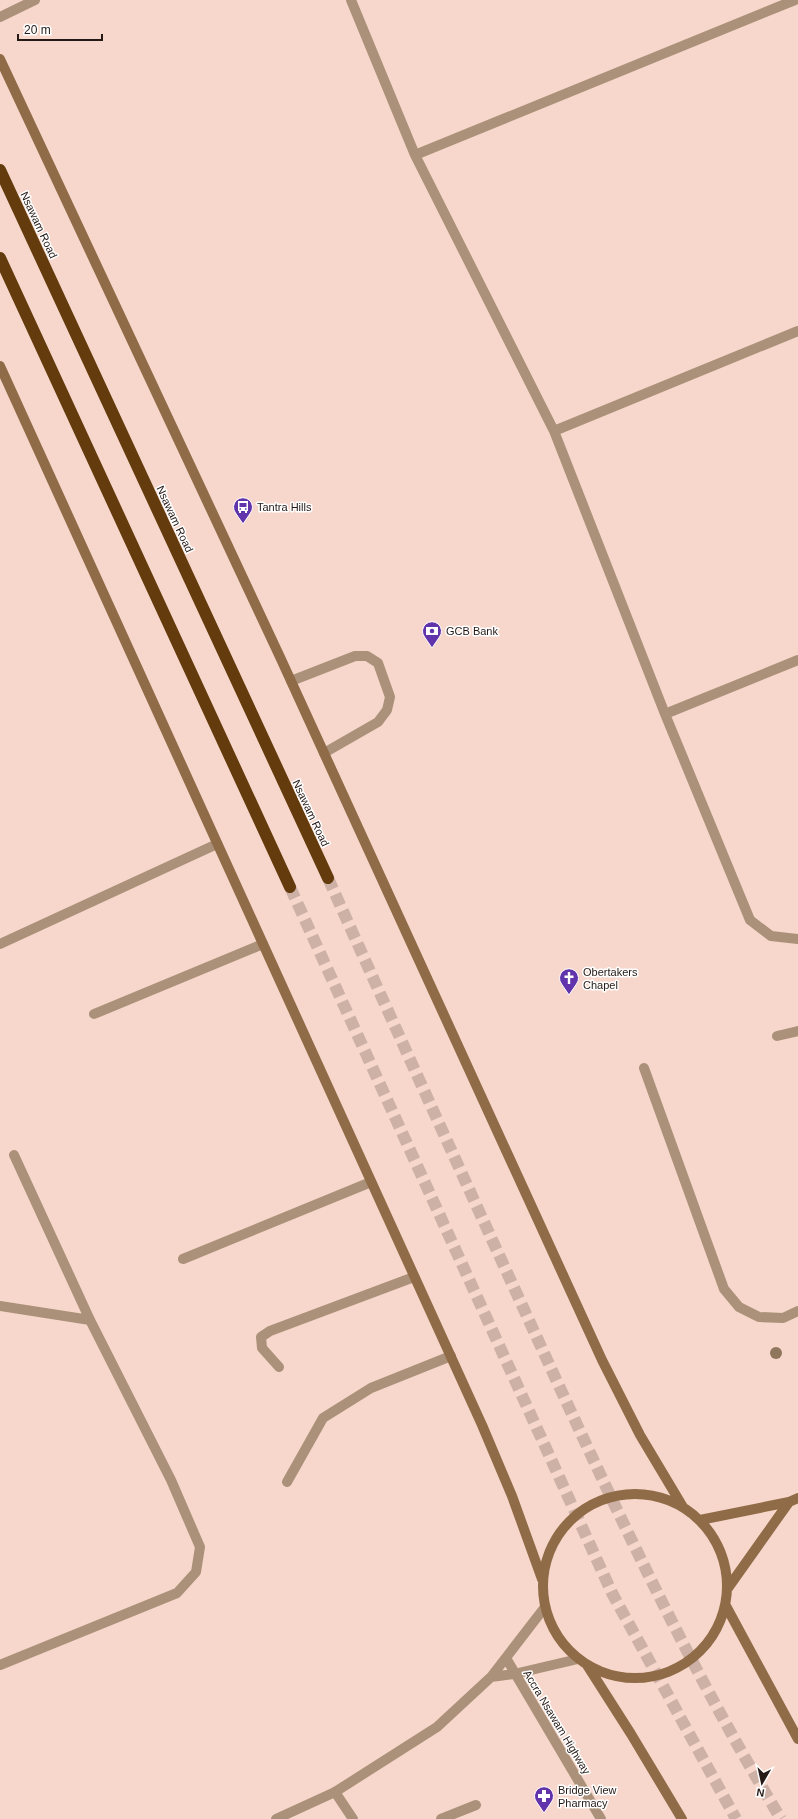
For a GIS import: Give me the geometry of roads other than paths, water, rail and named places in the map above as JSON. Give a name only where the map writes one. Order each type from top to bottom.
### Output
[{"type":"highway","name":"Nsawam Road","points":[[0,170],[328,878]]},
{"type":"highway","points":[[0,258],[290,887]]},
{"type":"main road","points":[[0,59],[52,167],[291,681],[602,1360],[640,1435],[683,1507]]},
{"type":"main road","points":[[0,366],[450,1356],[512,1496],[542,1579],[544,1607],[551,1627],[563,1644],[578,1659],[587,1665],[601,1672],[637,1679],[673,1671],[703,1649],[723,1618],[728,1588],[725,1563],[716,1540],[700,1520],[683,1507],[668,1500],[638,1494],[608,1498],[580,1511],[559,1533],[546,1561],[542,1579]]},
{"type":"main road","points":[[700,1520],[793,1500]]},
{"type":"main road","points":[[728,1588],[793,1500]]},
{"type":"main road","points":[[726,1606],[798,1739]]},
{"type":"main road","points":[[587,1665],[631,1734],[682,1819]]},
{"type":"street","points":[[0,17],[35,0]]},
{"type":"street","points":[[351,0],[415,155],[554,431],[665,714],[750,920],[771,936],[798,939]]},
{"type":"street","points":[[415,155],[795,0]]},
{"type":"street","points":[[554,431],[798,331]]},
{"type":"street","points":[[291,681],[355,656],[367,656],[378,664],[390,697],[387,710],[378,722],[324,753]]},
{"type":"street","points":[[665,714],[798,660]]},
{"type":"street","points":[[0,944],[217,844]]},
{"type":"street","points":[[94,1014],[263,944]]},
{"type":"street","points":[[777,1036],[798,1031]]},
{"type":"street","points":[[644,1068],[724,1289],[740,1307],[759,1317],[783,1318],[798,1311]]},
{"type":"street","points":[[0,1665],[177,1593],[196,1572],[200,1547],[171,1480],[90,1320],[14,1155]]},
{"type":"street","points":[[183,1259],[371,1182]]},
{"type":"street","points":[[279,1367],[262,1348],[262,1337],[270,1331],[414,1277]]},
{"type":"street","points":[[0,1306],[90,1320]]},
{"type":"street","points":[[287,1482],[323,1418],[371,1388],[450,1356]]},
{"type":"street","points":[[276,1819],[336,1792],[437,1727],[491,1677],[544,1607]]},
{"type":"street","name":"Accra Nsawam Highway","points":[[506,1658],[514,1674],[601,1819]]},
{"type":"street","points":[[491,1677],[514,1674],[578,1659]]},
{"type":"street","points":[[336,1792],[353,1819]]},
{"type":"street","points":[[441,1819],[476,1805]]},
{"type":"tunnel","points":[[328,878],[570,1411],[626,1529],[685,1647],[781,1819]]},
{"type":"tunnel","points":[[290,887],[612,1593],[736,1819]]},
{"type":"place","name":"Tantra Hills","points":[[243,524]]},
{"type":"place","name":"GCB Bank","points":[[432,648]]},
{"type":"place","name":"Obertakers Chapel","points":[[569,995]]},
{"type":"place","name":"Bridge View Pharmacy","points":[[544,1813]]}]
